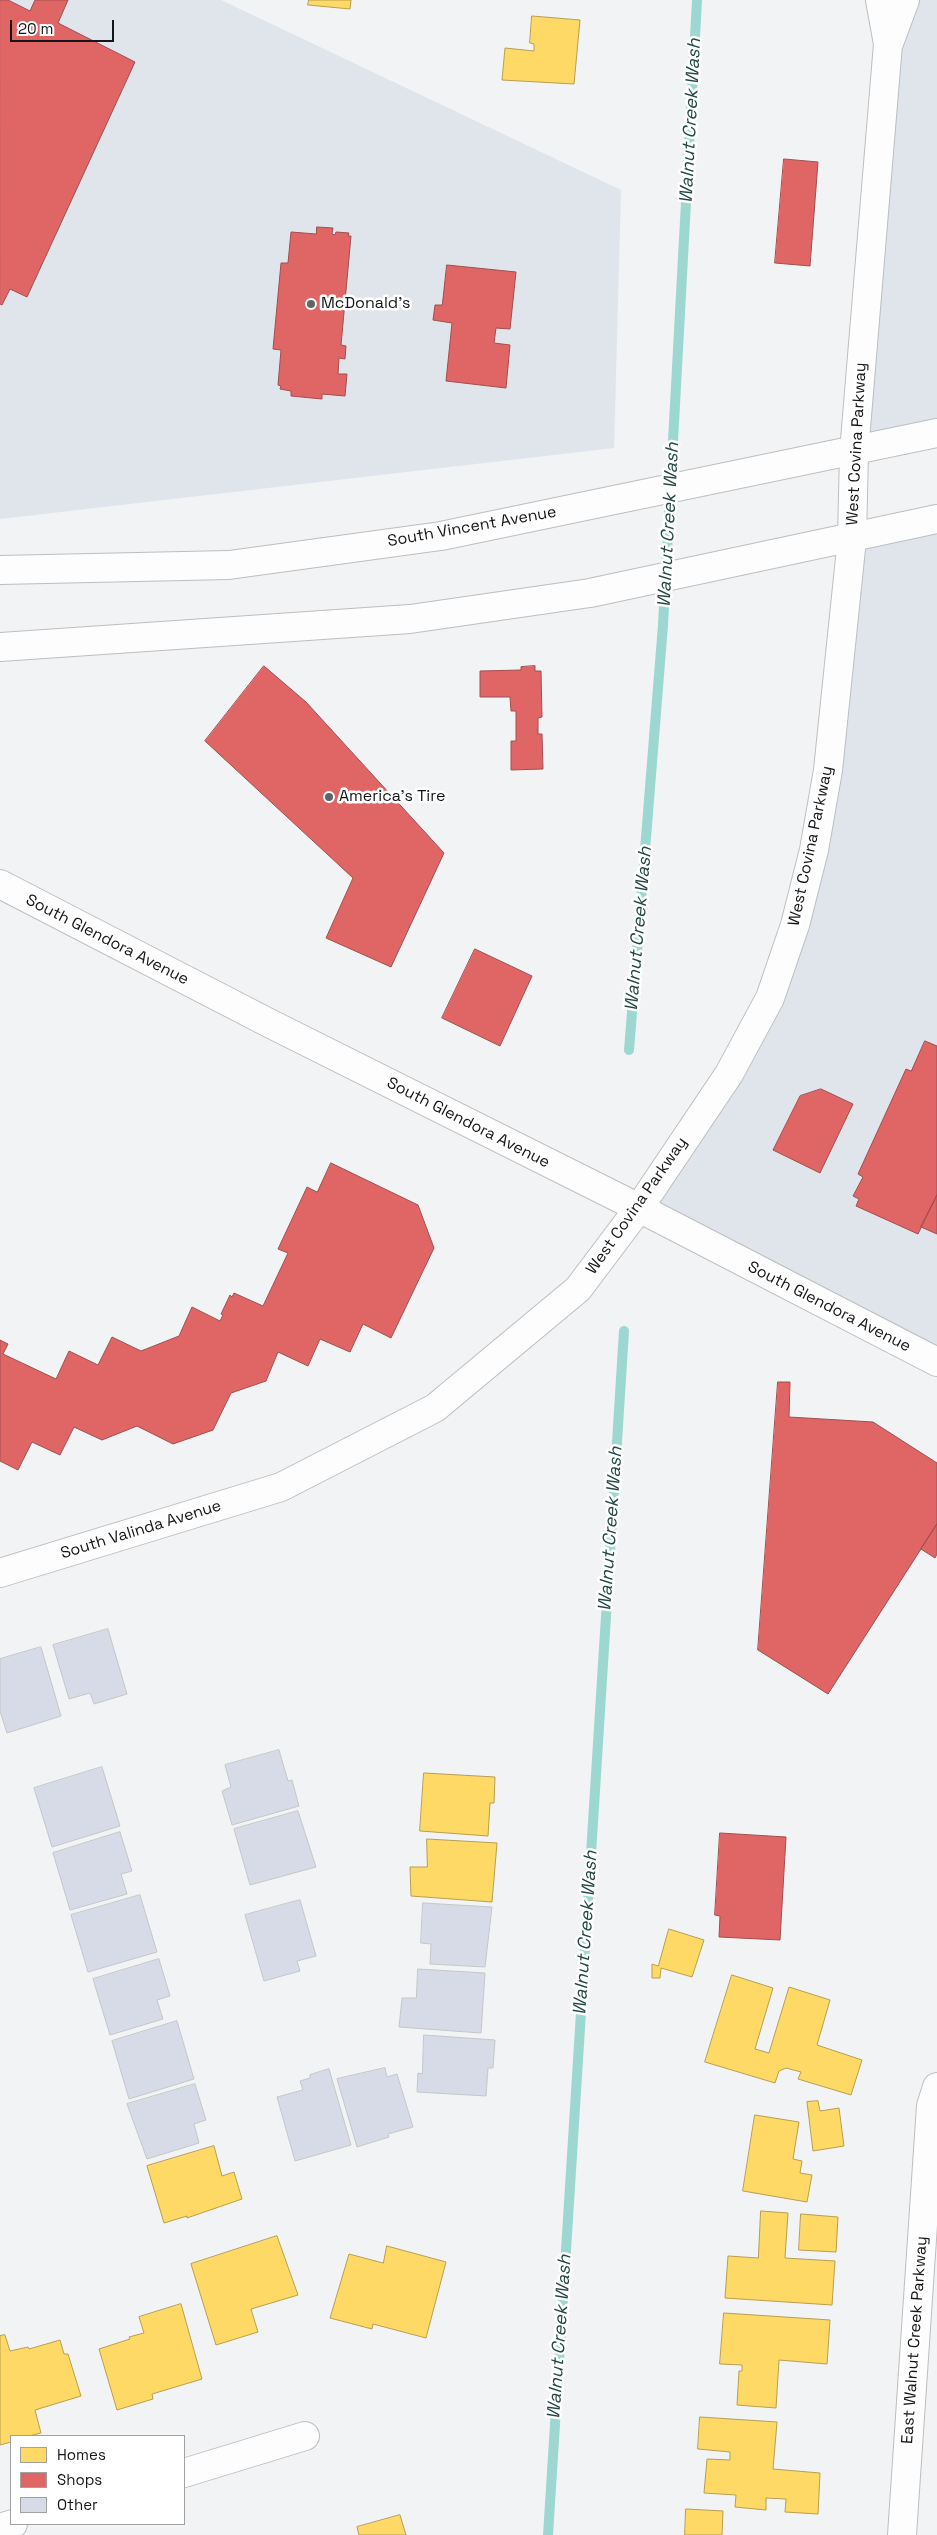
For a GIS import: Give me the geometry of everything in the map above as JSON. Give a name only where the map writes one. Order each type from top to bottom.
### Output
[{"type":"main road","name":"West Covina Parkway","points":[[281,1487],[435,1408],[578,1289],[639,1208],[730,1074],[770,998],[795,925],[814,850],[828,770],[852,539],[854,452],[888,44],[880,0]]},
{"type":"main road","name":"West Covina Parkway","points":[[888,44],[905,0]]},
{"type":"main road","name":"South Vincent Avenue","points":[[0,570],[229,565],[440,536],[747,471],[854,452],[937,433]]},
{"type":"main road","points":[[0,647],[410,619],[590,593],[852,539],[937,519]]},
{"type":"main road","name":"South Glendora Avenue","points":[[0,884],[12,895],[639,1208],[937,1362]]},
{"type":"main road","name":"South Valinda Avenue","points":[[0,1573],[281,1487]]},
{"type":"main road","name":"East Walnut Creek Parkway","points":[[902,2535],[931,2106],[937,2087]]},
{"type":"main road","points":[[185,2473],[305,2436]]},
{"type":"shaded area","points":[[0,0],[221,0],[621,190],[614,448],[0,519]]},
{"type":"shaded area","points":[[905,0],[937,0],[937,433],[854,452]]},
{"type":"shaded area","points":[[937,519],[937,1362],[639,1208],[729,1074],[795,925],[852,539]]},
{"type":"building: Homes","points":[[309,0],[351,0],[350,9],[308,5]]},
{"type":"building: Homes","points":[[532,16],[580,20],[574,84],[502,80],[505,48],[534,51],[534,44],[530,43]]},
{"type":"building: Homes","points":[[424,1773],[495,1777],[494,1803],[490,1803],[488,1836],[420,1831]]},
{"type":"building: Homes","points":[[427,1839],[497,1843],[492,1902],[411,1896],[410,1867],[427,1867]]},
{"type":"building: Homes","points":[[669,1929],[704,1940],[692,1977],[661,1968],[660,1978],[652,1978],[652,1964],[658,1966]]},
{"type":"building: Homes","points":[[732,1975],[773,1988],[755,2049],[769,2053],[789,1987],[830,2000],[817,2045],[862,2060],[851,2095],[798,2079],[801,2072],[786,2068],[779,2071],[775,2083],[705,2062]]},
{"type":"building: Homes","points":[[818,2101],[820,2111],[839,2108],[844,2146],[813,2151],[807,2102]]},
{"type":"building: Homes","points":[[755,2115],[799,2122],[793,2159],[802,2161],[800,2173],[812,2175],[807,2202],[743,2191]]},
{"type":"building: Homes","points":[[214,2146],[222,2176],[234,2172],[242,2199],[187,2218],[187,2216],[164,2223],[147,2166]]},
{"type":"building: Homes","points":[[761,2211],[788,2213],[785,2258],[835,2261],[832,2305],[725,2298],[728,2256],[758,2258]]},
{"type":"building: Homes","points":[[801,2214],[838,2217],[836,2252],[799,2250]]},
{"type":"building: Homes","points":[[277,2236],[298,2295],[251,2309],[258,2332],[216,2345],[191,2264]]},
{"type":"building: Homes","points":[[387,2246],[446,2262],[426,2338],[373,2324],[372,2329],[330,2318],[349,2254],[383,2263]]},
{"type":"building: Homes","points":[[181,2304],[202,2379],[152,2394],[153,2399],[117,2410],[99,2349],[144,2333],[139,2317]]},
{"type":"building: Homes","points":[[724,2313],[830,2320],[827,2364],[779,2360],[776,2408],[737,2405],[739,2371],[742,2371],[742,2365],[720,2364]]},
{"type":"building: Homes","points":[[5,2335],[10,2351],[28,2347],[29,2349],[60,2340],[64,2354],[68,2354],[81,2396],[35,2410],[41,2433],[10,2435],[10,2442],[0,2445],[0,2336]]},
{"type":"building: Homes","points":[[700,2417],[777,2422],[773,2469],[820,2473],[818,2514],[785,2512],[786,2499],[766,2498],[766,2510],[735,2507],[736,2495],[704,2493],[707,2459],[730,2460],[730,2452],[698,2449]]},
{"type":"building: Homes","points":[[686,2509],[723,2511],[722,2535],[685,2535]]},
{"type":"building: Homes","points":[[400,2515],[406,2535],[359,2535],[357,2527]]},
{"type":"building: Shops","points":[[0,0],[8,0],[30,11],[35,0],[68,0],[58,23],[135,62],[27,297],[10,289],[2,305],[0,304]]},
{"type":"building: Shops","points":[[784,159],[818,162],[810,266],[775,263]]},
{"type":"building: Shops","name":"McDonald's","points":[[317,227],[333,228],[332,234],[335,235],[336,232],[349,233],[348,236],[351,236],[341,345],[346,346],[345,359],[339,358],[338,374],[347,374],[345,396],[322,394],[322,399],[291,396],[291,391],[280,389],[281,386],[278,385],[281,350],[273,349],[281,263],[288,263],[291,232],[316,234]]},
{"type":"building: Shops","points":[[447,265],[516,272],[510,329],[496,328],[494,343],[510,345],[506,388],[446,381],[452,323],[433,320],[435,305],[442,305]]},
{"type":"building: Shops","name":"America's Tire","points":[[264,666],[306,702],[444,853],[391,967],[326,938],[353,878],[205,741]]},
{"type":"building: Shops","points":[[535,666],[535,671],[541,671],[542,717],[538,718],[538,734],[542,734],[543,769],[511,770],[511,741],[516,741],[516,711],[511,711],[510,697],[480,697],[480,671],[521,670],[521,667]]},
{"type":"building: Shops","points":[[475,949],[532,976],[500,1046],[442,1018]]},
{"type":"building: Shops","points":[[925,1041],[937,1046],[937,1195],[918,1234],[856,1206],[859,1199],[853,1196],[863,1177],[858,1174],[906,1069],[911,1071]]},
{"type":"building: Shops","points":[[821,1089],[853,1104],[820,1173],[773,1150],[800,1096]]},
{"type":"building: Shops","points":[[331,1163],[418,1205],[434,1248],[391,1338],[363,1324],[350,1352],[320,1339],[308,1366],[278,1352],[266,1381],[231,1393],[213,1430],[173,1444],[137,1426],[102,1440],[74,1427],[60,1455],[32,1442],[18,1470],[0,1461],[0,1340],[8,1344],[3,1354],[56,1379],[69,1351],[98,1365],[112,1337],[141,1351],[179,1336],[192,1307],[220,1321],[223,1315],[221,1314],[230,1295],[232,1297],[234,1293],[263,1306],[288,1253],[278,1249],[307,1187],[317,1192]]},
{"type":"building: Shops","points":[[937,1195],[937,1234],[921,1227]]},
{"type":"building: Shops","points":[[778,1382],[790,1382],[789,1417],[873,1422],[937,1463],[937,1524],[828,1694],[758,1650]]},
{"type":"building: Shops","points":[[937,1524],[937,1554],[935,1558],[921,1549]]},
{"type":"building: Shops","points":[[720,1833],[786,1837],[780,1940],[719,1937],[720,1916],[715,1915]]},
{"type":"building: Other","points":[[108,1629],[127,1694],[94,1704],[90,1693],[69,1699],[53,1645]]},
{"type":"building: Other","points":[[41,1647],[61,1716],[7,1733],[0,1711],[0,1659]]},
{"type":"building: Other","points":[[279,1750],[288,1781],[292,1780],[299,1806],[232,1825],[222,1791],[231,1787],[225,1765]]},
{"type":"building: Other","points":[[102,1767],[120,1826],[52,1847],[34,1788]]},
{"type":"building: Other","points":[[298,1811],[316,1867],[250,1885],[234,1829]]},
{"type":"building: Other","points":[[120,1832],[132,1871],[121,1874],[127,1894],[70,1910],[53,1853]]},
{"type":"building: Other","points":[[140,1895],[157,1952],[88,1972],[71,1915]]},
{"type":"building: Other","points":[[300,1900],[316,1956],[297,1961],[300,1971],[264,1981],[245,1915]]},
{"type":"building: Other","points":[[423,1903],[492,1907],[485,1967],[430,1964],[431,1944],[421,1943]]},
{"type":"building: Other","points":[[159,1959],[170,1996],[157,2000],[163,2019],[110,2035],[93,1979]]},
{"type":"building: Other","points":[[418,1969],[485,1973],[481,2033],[399,2027],[402,1998],[416,1998]]},
{"type":"building: Other","points":[[177,2021],[194,2079],[129,2099],[112,2041]]},
{"type":"building: Other","points":[[424,2035],[495,2040],[493,2068],[488,2068],[486,2096],[417,2092],[418,2073],[422,2074]]},
{"type":"building: Other","points":[[385,2068],[387,2077],[397,2074],[413,2127],[388,2134],[389,2137],[357,2147],[337,2079]]},
{"type":"building: Other","points":[[329,2069],[351,2145],[295,2161],[277,2097],[303,2090],[300,2081],[310,2078],[310,2075]]},
{"type":"building: Other","points":[[195,2084],[206,2120],[194,2124],[199,2143],[147,2159],[127,2104]]},
{"type":"waterway","name":"Walnut Creek Wash","points":[[629,1050],[663,625],[697,0]]},
{"type":"waterway","name":"Walnut Creek Wash","points":[[548,2535],[624,1331]]},
{"type":"place","name":"McDonald's","points":[[311,304]]},
{"type":"place","name":"America's Tire","points":[[329,797]]}]
